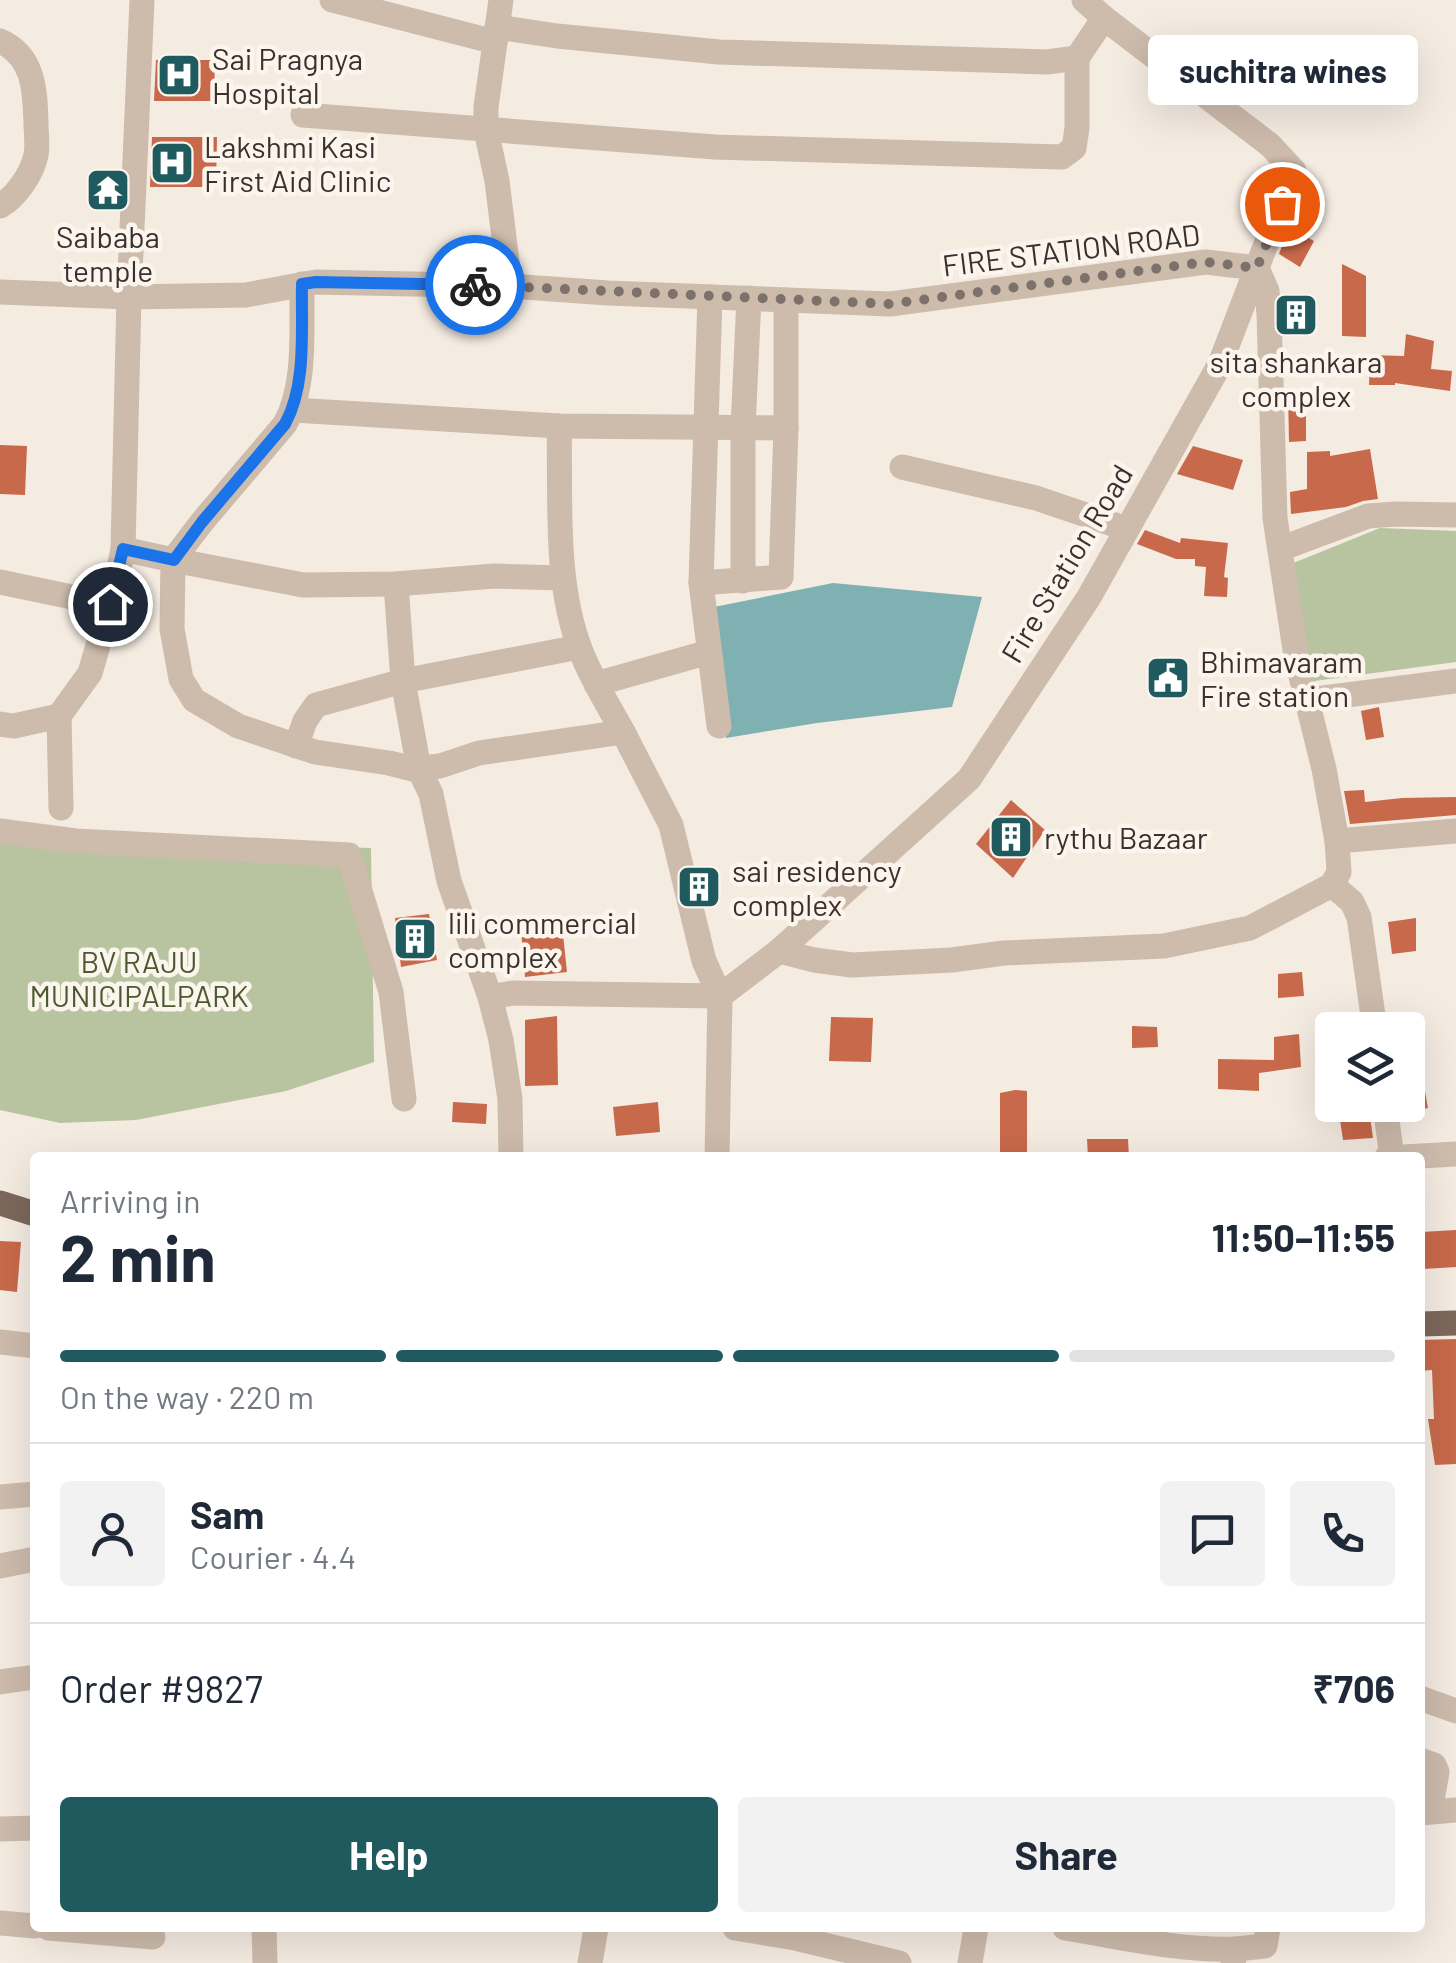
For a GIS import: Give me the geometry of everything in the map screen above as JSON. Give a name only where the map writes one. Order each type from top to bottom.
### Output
[{"type":"main road","points":[[0,1203],[30,1212]]},
{"type":"main road","points":[[1425,1324],[1456,1323]]},
{"type":"street","points":[[332,0],[496,35],[557,36],[719,52],[1048,62],[1077,58]]},
{"type":"street","points":[[501,0],[486,130],[498,181],[510,286]]},
{"type":"street","points":[[62,808],[59,716],[90,672],[123,549],[129,297],[145,1]]},
{"type":"street","points":[[303,115],[715,147],[1062,157],[1074,148],[1077,58],[1094,9]]},
{"type":"street","name":"Fire Station Road","points":[[720,996],[779,951],[969,778],[1088,597],[1220,364],[1294,172],[1270,145],[1094,9]]},
{"type":"street","points":[[0,41],[10,45],[27,63],[33,83],[36,156],[18,192],[0,206]]},
{"type":"street","name":"FIRE STATION ROAD","points":[[0,292],[129,297],[246,295],[316,282],[510,286],[890,304],[1206,262],[1257,268]]},
{"type":"street","points":[[779,951],[852,965],[1164,946],[1250,928],[1332,884],[1339,872],[1337,841],[1296,656],[1275,518],[1270,314],[1267,291],[1257,268]]},
{"type":"street","points":[[302,284],[300,359],[293,410],[174,560],[172,629],[181,679],[194,700],[238,726],[315,752],[419,769],[480,753],[623,732]]},
{"type":"street","points":[[710,297],[701,582],[719,726]]},
{"type":"street","points":[[743,580],[743,428],[749,298]]},
{"type":"street","points":[[701,582],[781,577],[786,300]]},
{"type":"street","points":[[293,410],[559,426],[786,428]]},
{"type":"street","points":[[559,426],[563,578],[579,647],[671,825],[704,961],[720,996],[718,1152]]},
{"type":"street","points":[[902,467],[1036,498],[1127,529]]},
{"type":"street","points":[[1280,549],[1368,516],[1456,515]]},
{"type":"street","points":[[123,549],[303,585],[396,584],[494,576],[563,578]]},
{"type":"street","points":[[0,582],[110,604]]},
{"type":"street","points":[[396,584],[402,681],[419,769],[431,794],[449,881],[501,1040],[510,1099],[511,1152]]},
{"type":"street","points":[[296,746],[316,704],[402,681],[579,647]]},
{"type":"street","points":[[596,684],[709,652]]},
{"type":"street","points":[[1308,700],[1456,682]]},
{"type":"street","points":[[0,724],[14,726],[59,716]]},
{"type":"street","points":[[0,831],[76,841],[350,855],[391,992],[404,1099]]},
{"type":"street","points":[[1337,841],[1456,831]]},
{"type":"street","points":[[1332,884],[1352,902],[1359,917],[1372,1012]]},
{"type":"street","points":[[490,997],[513,993],[720,996]]},
{"type":"street","points":[[1387,1122],[1390,1152]]},
{"type":"street","points":[[1425,1155],[1456,1154]]},
{"type":"street","points":[[0,1342],[30,1345]]},
{"type":"street","points":[[0,1497],[30,1494]]},
{"type":"street","points":[[0,1566],[30,1560]]},
{"type":"street","points":[[0,1682],[30,1678]]},
{"type":"street","points":[[1425,1700],[1456,1711]]},
{"type":"street","points":[[1425,1762],[1434,1765],[1437,1772],[1435,1812]]},
{"type":"street","points":[[0,1829],[30,1828]]},
{"type":"street","points":[[0,1923],[30,1926]]},
{"type":"street","points":[[76,1932],[154,1943]]},
{"type":"street","points":[[264,1932],[265,1963]]},
{"type":"street","points":[[590,1963],[595,1932]]},
{"type":"street","points":[[758,1932],[900,1963]]},
{"type":"street","points":[[970,1963],[975,1932]]},
{"type":"street","points":[[1132,1933],[1219,1949],[1234,1956],[1265,1946],[1267,1932]]},
{"type":"green space","points":[[1380,528],[1456,531],[1456,662],[1307,682],[1291,564]]},
{"type":"green space","name":"BV RAJU MUNICIPALPARK","points":[[0,836],[371,848],[374,1062],[286,1091],[136,1120],[60,1123],[0,1110]]},
{"type":"water","points":[[833,583],[982,597],[952,707],[726,738],[709,608]]},
{"type":"building","points":[[156,60],[215,60],[214,101],[154,101]]},
{"type":"building","points":[[152,137],[217,137],[216,187],[150,187]]},
{"type":"building","name":"Saibaba temple","points":[[118,173],[117,207],[89,206],[89,174]]},
{"type":"building","points":[[1289,228],[1314,241],[1300,267],[1279,254]]},
{"type":"building","points":[[1342,264],[1366,276],[1366,337],[1342,336]]},
{"type":"building","name":"sita shankara complex","points":[[1284,304],[1315,304],[1317,326],[1286,325]]},
{"type":"building","points":[[1406,334],[1434,341],[1431,369],[1452,371],[1450,391],[1395,383],[1369,385],[1370,355],[1404,356]]},
{"type":"building","points":[[1288,392],[1306,392],[1306,441],[1289,442]]},
{"type":"building","points":[[0,445],[27,446],[25,495],[0,494]]},
{"type":"building","points":[[1193,446],[1243,460],[1233,490],[1177,474]]},
{"type":"building","points":[[1370,449],[1378,499],[1291,514],[1290,492],[1307,489],[1307,452],[1330,451],[1330,456]]},
{"type":"building","points":[[1145,530],[1180,543],[1181,538],[1228,543],[1224,577],[1228,578],[1227,597],[1204,596],[1206,567],[1195,566],[1195,559],[1176,559],[1137,544]]},
{"type":"building","points":[[1379,707],[1384,737],[1366,740],[1361,711]]},
{"type":"building","points":[[1364,790],[1365,802],[1456,797],[1456,815],[1350,824],[1344,791]]},
{"type":"building","name":"rythu Bazaar","points":[[1011,800],[1045,830],[1013,878],[976,844]]},
{"type":"building","name":"lili commercial complex","points":[[429,914],[437,960],[401,967],[395,918]]},
{"type":"building","points":[[1416,918],[1416,951],[1392,954],[1388,922]]},
{"type":"building","points":[[562,925],[567,972],[525,977],[521,930]]},
{"type":"building","points":[[1302,972],[1304,996],[1278,998],[1278,974]]},
{"type":"building","points":[[557,1016],[558,1085],[525,1086],[525,1020]]},
{"type":"building","points":[[831,1017],[873,1018],[871,1062],[829,1061]]},
{"type":"building","points":[[1132,1026],[1157,1027],[1158,1047],[1132,1048]]},
{"type":"building","points":[[1299,1034],[1301,1067],[1259,1073],[1259,1091],[1218,1089],[1218,1059],[1274,1060],[1274,1037]]},
{"type":"building","points":[[1027,1091],[1027,1152],[1000,1152],[1000,1093]]},
{"type":"building","points":[[453,1102],[487,1104],[486,1124],[452,1122]]},
{"type":"building","points":[[658,1102],[660,1132],[616,1136],[613,1107]]},
{"type":"building","points":[[1340,1122],[1371,1122],[1373,1138],[1343,1140]]},
{"type":"building","points":[[1087,1139],[1128,1139],[1129,1152],[1088,1152]]},
{"type":"building","points":[[1456,1230],[1456,1267],[1425,1269],[1425,1232]]},
{"type":"building","points":[[0,1241],[21,1242],[17,1292],[0,1290]]},
{"type":"building","points":[[1456,1339],[1456,1464],[1435,1465],[1428,1419],[1434,1419],[1432,1370],[1425,1371],[1425,1340]]},
{"type":"way so far","points":[[475,285],[890,304],[1206,262],[1257,268],[1282,204]]},
{"type":"place","name":"Sai Pragnya Hospital","points":[[179,75]]},
{"type":"place","name":"Lakshmi Kasi First Aid Clinic","points":[[172,163]]},
{"type":"place","name":"Saibaba temple","points":[[108,190]]},
{"type":"place","name":"suchitra wines","points":[[1282,204]]},
{"type":"place","name":"sita shankara complex","points":[[1296,315]]},
{"type":"place","name":"Bhimavaram Fire station","points":[[1168,678]]},
{"type":"place","name":"rythu Bazaar","points":[[1011,837]]},
{"type":"place","name":"sai residency complex","points":[[699,887]]},
{"type":"place","name":"lili commercial complex","points":[[415,939]]},
{"type":"route","points":[[110,604],[123,549],[174,560],[285,424],[293,410],[300,359],[302,284],[475,285]]}]
